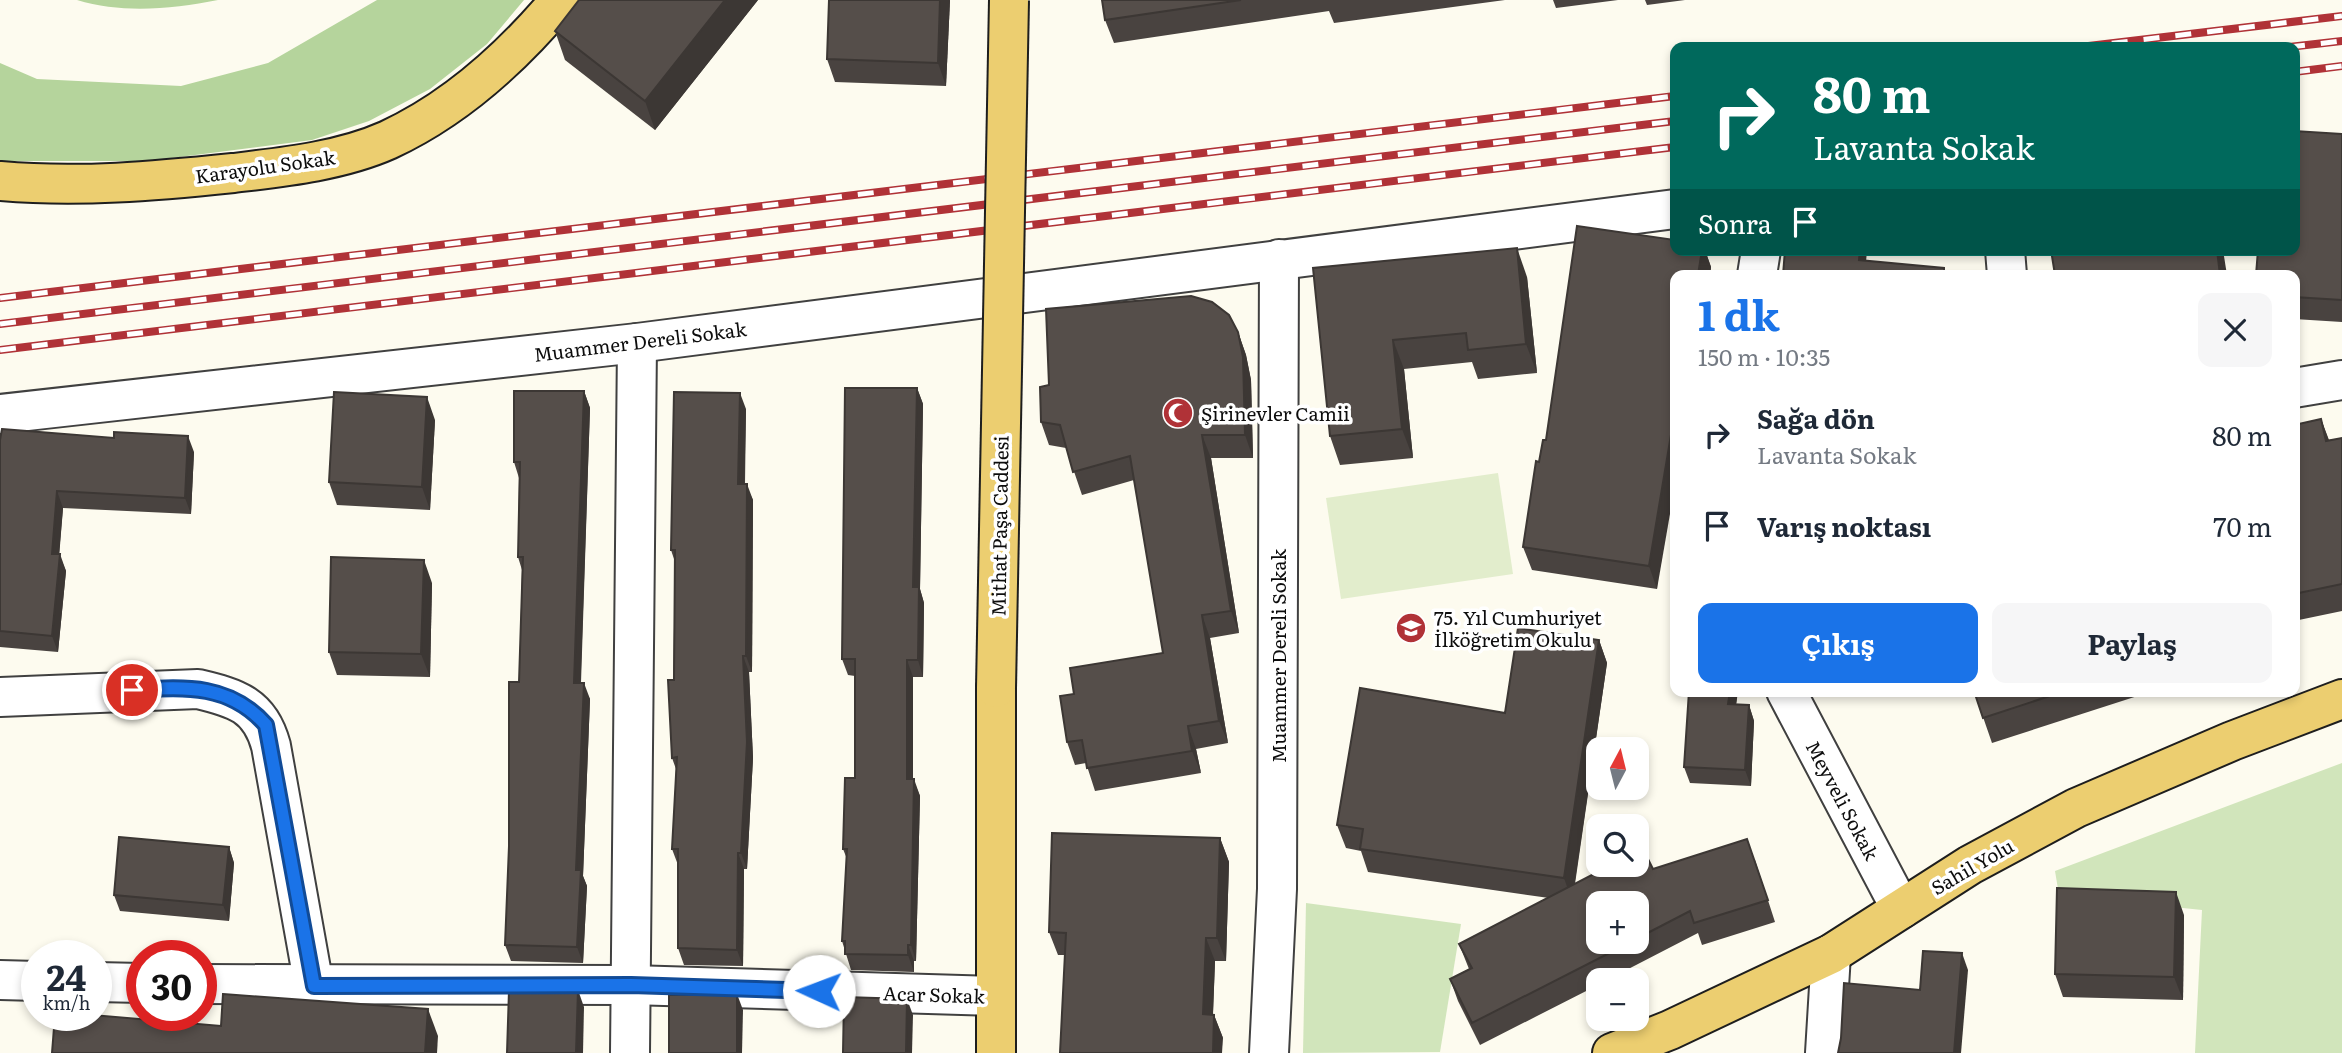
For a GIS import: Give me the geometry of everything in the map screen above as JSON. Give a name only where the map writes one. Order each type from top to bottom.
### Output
[{"type":"main road","name":"Karayolu Sokak","points":[[0,181],[103,184],[191,177],[274,168],[355,151],[388,140],[465,92],[500,63],[560,0]]},
{"type":"main road","name":"Mithat Paşa Caddesi","points":[[996,1053],[996,688],[1009,0]]},
{"type":"main road","name":"Sahil Yolu","points":[[1612,1053],[1670,1030],[1831,954],[1970,864],[2076,808],[2232,741],[2342,699]]},
{"type":"street","name":"Muammer Dereli Sokak","points":[[0,414],[637,343],[1670,210]]},
{"type":"street","name":"Muammer Dereli Sokak","points":[[1269,1053],[1277,889],[1279,259]]},
{"type":"street","points":[[630,1053],[637,343]]},
{"type":"street","points":[[2300,387],[2342,380]]},
{"type":"street","points":[[0,698],[198,689],[227,696],[250,708],[266,725],[271,746],[314,986]]},
{"type":"street","name":"Meyveli Sokak","points":[[1789,697],[1901,909]]},
{"type":"street","points":[[1825,1053],[1831,954]]},
{"type":"street","points":[[0,980],[21,981]]},
{"type":"street","name":"Acar Sokak","points":[[217,984],[631,985],[995,996]]},
{"type":"green space","points":[[77,0],[218,0],[183,6],[130,9]]},
{"type":"green space","points":[[377,0],[524,0],[487,44],[430,89],[369,121],[312,140],[148,161],[0,161],[0,63],[37,79],[181,86],[268,63]]},
{"type":"green space","points":[[1498,473],[1513,574],[1341,599],[1326,498]]},
{"type":"green space","points":[[2342,763],[2342,1053],[2195,1053],[2202,910],[2059,895],[2055,871]]},
{"type":"green space","points":[[1306,903],[1461,924],[1440,1052],[1303,1053]]},
{"type":"building","points":[[579,0],[725,0],[645,101],[555,31]]},
{"type":"building","points":[[829,0],[940,0],[938,63],[827,59]]},
{"type":"building","points":[[1102,0],[1241,0],[1105,20]]},
{"type":"building","points":[[2300,131],[2342,134],[2342,300],[2300,297],[2300,270],[2256,270],[2258,256],[2300,256]]},
{"type":"building","points":[[1577,226],[1670,239],[1670,256],[1701,256],[1699,270],[1670,270],[1670,441],[1649,566],[1523,547],[1536,461],[1539,462],[1543,440],[1546,440]]},
{"type":"building","points":[[1517,248],[1526,344],[1468,350],[1466,333],[1393,340],[1402,429],[1330,436],[1313,268]]},
{"type":"building","points":[[1785,256],[1859,256],[1859,260],[1944,268],[1944,270],[1783,270]]},
{"type":"building","points":[[2052,256],[2218,256],[2219,270],[2054,270]]},
{"type":"building","points":[[1191,296],[1212,302],[1229,315],[1238,332],[1243,357],[1245,435],[1202,435],[1231,611],[1202,615],[1219,721],[1188,726],[1192,751],[1087,768],[1082,740],[1067,742],[1060,696],[1074,694],[1070,668],[1163,653],[1130,456],[1073,472],[1060,425],[1041,422],[1040,387],[1049,385],[1046,309]]},
{"type":"building","points":[[845,388],[917,388],[913,587],[919,587],[918,660],[907,660],[907,779],[914,779],[911,945],[908,945],[908,955],[845,954],[845,941],[842,941],[847,849],[843,849],[845,778],[855,778],[855,659],[842,659]]},
{"type":"building","points":[[514,391],[584,391],[574,683],[584,683],[576,870],[581,870],[577,947],[505,945],[509,846],[509,682],[519,682],[523,557],[518,557],[520,462],[514,462]]},
{"type":"building","points":[[334,392],[427,397],[422,487],[329,482]]},
{"type":"building","points":[[674,392],[740,393],[738,484],[747,484],[746,656],[743,656],[747,742],[741,853],[738,853],[737,950],[678,948],[678,849],[672,849],[677,757],[672,758],[668,680],[674,680],[675,550],[671,550]]},
{"type":"building","points":[[2321,419],[2326,441],[2342,438],[2342,584],[2300,593],[2300,424]]},
{"type":"building","points":[[2,429],[114,438],[114,432],[188,436],[185,498],[57,491],[52,554],[60,554],[52,636],[0,631]]},
{"type":"building","points":[[331,557],[424,560],[421,654],[329,652]]},
{"type":"building","points":[[1518,628],[1599,640],[1564,878],[1360,849],[1363,829],[1337,825],[1360,688],[1505,713]]},
{"type":"building","points":[[1689,697],[1729,697],[1728,704],[1749,705],[1745,770],[1684,767]]},
{"type":"building","points":[[1976,697],[2047,697],[1983,718]]},
{"type":"building","points":[[1052,833],[1220,838],[1217,938],[1206,938],[1203,1014],[1214,1015],[1213,1053],[1060,1053],[1066,933],[1049,932]]},
{"type":"building","points":[[119,837],[229,847],[223,905],[114,895]]},
{"type":"building","points":[[1747,839],[1768,900],[1694,923],[1690,911],[1649,932],[1649,891],[1586,891],[1586,954],[1607,954],[1472,1023],[1450,979],[1472,968],[1459,944],[1588,877],[1649,877],[1649,861],[1653,869]]},
{"type":"building","points":[[2057,888],[2176,892],[2174,977],[2055,974]]},
{"type":"building","points":[[1923,951],[1962,953],[1954,1053],[1838,1053],[1844,983],[1920,990]]},
{"type":"building","points":[[509,990],[578,990],[576,1053],[507,1053]]},
{"type":"building","points":[[223,994],[428,1009],[425,1053],[52,1053],[54,1031],[112,1031],[112,1017],[126,1018],[126,1031],[217,1031],[217,1026],[221,1026]]},
{"type":"building","points":[[737,994],[737,1053],[669,1053],[669,995]]},
{"type":"building","points":[[844,997],[907,999],[906,1053],[843,1053]]},
{"type":"railway","points":[[2122,42],[2342,16]]},
{"type":"railway","points":[[2300,46],[2342,41]]},
{"type":"railway","points":[[2300,71],[2342,66]]},
{"type":"railway","points":[[0,298],[1670,97]]},
{"type":"railway","points":[[0,324],[1670,122]]},
{"type":"railway","points":[[0,350],[1670,148]]},
{"type":"place","name":"Şirinevler Camii","points":[[1178,413]]},
{"type":"place","name":"75. Yıl Cumhuriyet İlköğretim Okulu","points":[[1411,628]]},
{"type":"route","points":[[132,690],[198,689],[227,696],[250,708],[266,725],[314,986],[631,985],[819,991]]}]
